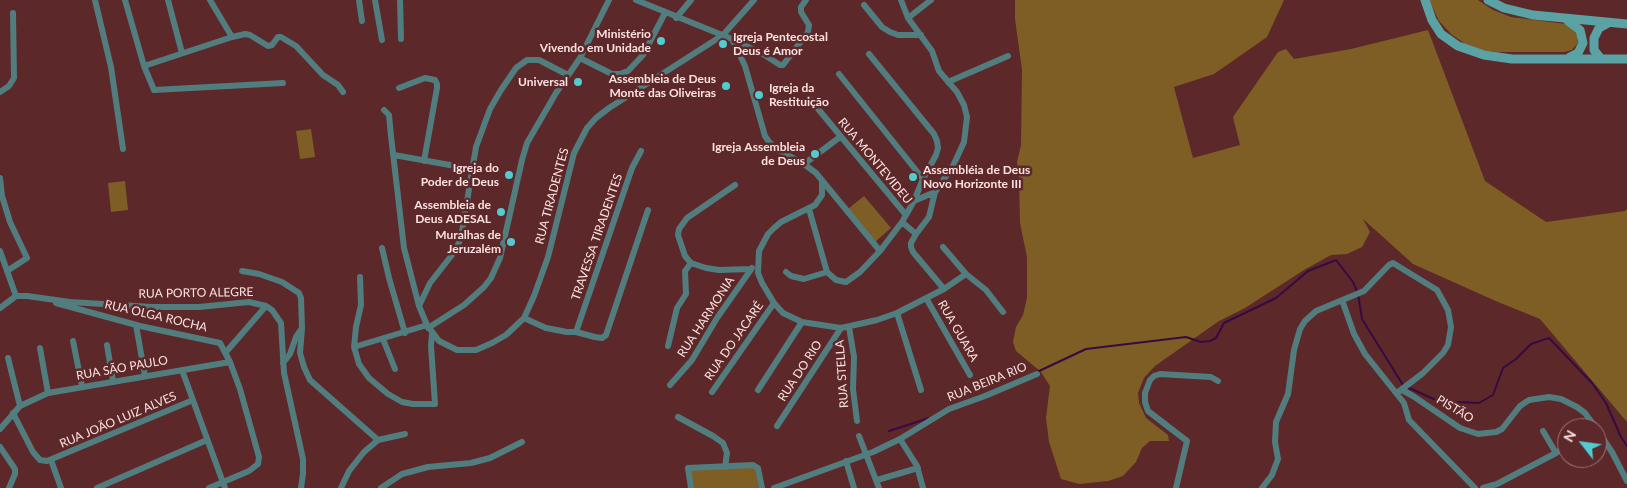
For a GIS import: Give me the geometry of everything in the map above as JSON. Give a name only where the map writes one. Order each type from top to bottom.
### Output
[{"type":"main road","points":[[1425,0],[1432,20],[1441,34],[1458,46],[1484,55],[1502,58],[1627,59]]},
{"type":"main road","points":[[1488,0],[1520,13],[1627,24]]},
{"type":"main road","points":[[1564,19],[1580,30],[1583,42],[1578,53],[1565,59]]},
{"type":"main road","points":[[1601,59],[1594,50],[1594,38],[1599,28],[1608,23]]},
{"type":"street","points":[[95,0],[111,66],[123,149]]},
{"type":"street","points":[[125,0],[144,66],[152,88],[155,91],[283,83]]},
{"type":"street","points":[[168,0],[182,53]]},
{"type":"street","points":[[210,0],[232,37]]},
{"type":"street","points":[[359,0],[362,21]]},
{"type":"street","points":[[375,0],[382,40]]},
{"type":"street","points":[[400,0],[401,38]]},
{"type":"street","points":[[354,347],[405,332],[429,329],[474,297],[484,287],[500,258],[527,143],[580,58],[608,0]]},
{"type":"street","points":[[636,0],[676,18],[732,39],[783,66],[808,32],[809,25],[801,12],[801,8],[806,0]]},
{"type":"street","points":[[676,18],[690,0]]},
{"type":"street","name":"RUA TIRADENTES","points":[[429,329],[451,348],[470,351],[492,344],[506,335],[524,318],[548,257],[574,153],[587,128],[596,118],[610,108],[723,35],[754,0]]},
{"type":"street","points":[[901,0],[908,18],[932,51],[939,70],[957,92],[964,105],[967,117],[960,154],[935,192],[929,217],[911,242],[913,252],[944,289]]},
{"type":"street","points":[[908,18],[931,0]]},
{"type":"street","points":[[864,5],[882,27],[890,32],[898,35],[921,35]]},
{"type":"street","points":[[0,92],[9,86],[14,78],[13,13]]},
{"type":"street","points":[[580,58],[612,74],[628,71],[639,60],[650,43],[665,13]]},
{"type":"street","points":[[144,66],[232,37],[248,34],[268,46],[278,37],[284,37],[296,46],[323,75],[338,85],[343,92]]},
{"type":"street","points":[[732,39],[745,66],[765,136],[775,147],[816,173],[880,251]]},
{"type":"street","points":[[822,180],[822,195],[816,205],[809,209],[827,272],[836,280],[846,282],[860,272],[880,251],[902,222],[914,201],[938,148],[934,134],[870,54]]},
{"type":"street","points":[[948,82],[1008,56]]},
{"type":"street","points":[[419,306],[430,283],[459,245],[476,147],[490,109],[516,68],[527,60],[532,59],[539,60],[568,75]]},
{"type":"street","points":[[839,74],[923,179]]},
{"type":"street","points":[[400,88],[425,78],[434,80],[437,84],[438,88],[424,161]]},
{"type":"street","name":"RUA MONTEVIDEU","points":[[809,98],[906,215]]},
{"type":"street","points":[[360,277],[361,305],[354,347],[359,364],[364,372],[388,394],[402,402],[435,404],[429,329],[419,306],[404,248],[390,136],[390,115],[384,110]]},
{"type":"street","points":[[804,164],[840,137]]},
{"type":"street","name":"TRAVESSA TIRADENTES","points":[[576,332],[632,168],[641,151]]},
{"type":"street","points":[[394,156],[472,169]]},
{"type":"street","points":[[0,178],[2,196],[10,222],[27,258],[6,270]]},
{"type":"street","points":[[735,185],[682,223],[678,235],[684,256],[691,263],[719,270],[751,270]]},
{"type":"street","points":[[914,201],[935,192]]},
{"type":"street","name":"RUA HARMONIA","points":[[670,384],[692,360],[717,318],[757,261],[759,251],[768,234],[781,222],[809,209]]},
{"type":"street","points":[[524,318],[546,328],[602,338],[606,335],[648,210]]},
{"type":"street","points":[[902,222],[916,234]]},
{"type":"street","points":[[943,247],[966,274],[986,290],[1003,312]]},
{"type":"street","points":[[382,248],[405,332]]},
{"type":"street","points":[[0,251],[16,296],[0,308]]},
{"type":"street","points":[[757,261],[758,273],[762,284],[783,313],[802,322],[841,328],[877,320],[897,312],[944,289],[966,274]]},
{"type":"street","points":[[668,346],[677,308],[686,294],[686,272],[691,263]]},
{"type":"street","points":[[1262,488],[1276,467],[1278,459],[1275,442],[1276,422],[1288,394],[1294,350],[1300,329],[1305,320],[1316,311],[1369,288],[1389,265],[1393,263],[1437,290],[1451,319],[1451,337],[1443,353],[1399,392]]},
{"type":"street","points":[[242,271],[272,278],[290,286],[299,293],[302,303],[300,353],[310,380],[378,440]]},
{"type":"street","points":[[786,272],[792,276],[804,279],[827,272]]},
{"type":"street","name":"RUA PORTO ALEGRE","points":[[16,296],[70,302],[152,307],[249,302],[266,306],[272,310],[281,323],[284,373],[303,460],[301,488]]},
{"type":"street","name":"RUA OLGA ROCHA","points":[[40,298],[136,325],[216,341],[220,343],[226,352]]},
{"type":"street","name":"RUA GUARA","points":[[926,298],[970,375]]},
{"type":"street","points":[[1342,300],[1354,334],[1365,354],[1399,392],[1409,420],[1475,488]]},
{"type":"street","name":"RUA DO JACARÉ","points":[[712,392],[774,303]]},
{"type":"street","points":[[209,488],[224,485],[258,464],[259,457],[240,389],[226,352],[266,306]]},
{"type":"street","points":[[897,312],[921,390]]},
{"type":"street","points":[[758,390],[802,322]]},
{"type":"street","points":[[136,325],[145,376]]},
{"type":"street","name":"RUA STELLA","points":[[849,327],[854,357],[853,388],[856,421]]},
{"type":"street","points":[[283,363],[290,354],[296,337],[302,328]]},
{"type":"street","name":"RUA DO RIO","points":[[777,426],[841,328]]},
{"type":"street","points":[[383,339],[395,369]]},
{"type":"street","points":[[73,341],[82,386]]},
{"type":"street","points":[[107,345],[113,381]]},
{"type":"street","points":[[40,348],[48,393]]},
{"type":"street","points":[[0,429],[20,406],[8,358]]},
{"type":"street","name":"RUA SÃO PAULO","points":[[20,406],[48,393],[230,362]]},
{"type":"street","points":[[182,370],[224,485]]},
{"type":"street","name":"RUA BEIRA RIO","points":[[774,488],[785,486],[866,454],[900,439],[949,409],[1037,374]]},
{"type":"street","points":[[1176,488],[1187,441],[1148,411],[1145,393],[1150,380],[1160,374],[1212,377],[1218,381]]},
{"type":"street","name":"PISTÃO","points":[[1399,392],[1413,396],[1460,428],[1478,434],[1496,432],[1502,429],[1520,406],[1529,400],[1544,397],[1561,399],[1577,407],[1588,418]]},
{"type":"street","name":"RUA JOÃO LUIZ ALVES","points":[[51,460],[193,400]]},
{"type":"street","points":[[13,413],[37,457],[43,461],[51,460],[61,488]]},
{"type":"street","points":[[678,417],[723,443],[727,453],[725,466]]},
{"type":"street","points":[[1483,488],[1497,484],[1556,453],[1543,431]]},
{"type":"street","points":[[341,488],[349,471],[364,452],[378,440],[405,434]]},
{"type":"street","points":[[859,436],[879,488]]},
{"type":"street","points":[[900,439],[918,468],[923,488]]},
{"type":"street","points":[[97,488],[207,440]]},
{"type":"street","points":[[380,488],[402,474],[428,467],[471,463],[490,458],[522,442]]},
{"type":"street","name":"PISTÃO","points":[[1607,445],[1627,481]]},
{"type":"street","points":[[0,447],[14,466],[16,472],[9,488]]},
{"type":"street","points":[[846,461],[854,488]]},
{"type":"street","points":[[691,488],[688,468],[756,466],[762,488]]},
{"type":"street","points":[[877,480],[918,468]]},
{"type":"shaded area","points":[[1015,0],[1284,0],[1267,37],[1214,74],[1174,87],[1193,158],[1240,145],[1233,117],[1278,52],[1286,49],[1294,59],[1351,49],[1428,30],[1485,181],[1546,222],[1625,211],[1627,209],[1627,422],[1540,319],[1413,264],[1363,219],[1370,232],[1362,247],[1347,254],[1331,255],[1245,308],[1219,321],[1155,366],[1144,378],[1138,393],[1139,403],[1146,418],[1168,435],[1169,441],[1150,441],[1142,448],[1136,462],[1123,476],[1108,481],[1079,484],[1061,479],[1049,442],[1046,418],[1050,386],[1041,372],[1016,351],[1013,342],[1016,327],[1023,315],[1027,298],[1027,257],[1020,223],[1017,162],[1021,145],[1022,70],[1015,19]]},
{"type":"shaded area","points":[[1429,0],[1478,0],[1493,10],[1511,17],[1566,24],[1576,29],[1578,43],[1572,50],[1564,52],[1497,52],[1480,50],[1465,44],[1451,34],[1439,21]]},
{"type":"shaded area","points":[[311,129],[315,157],[300,159],[296,131]]},
{"type":"shaded area","points":[[125,181],[128,210],[111,212],[108,183]]},
{"type":"shaded area","points":[[864,196],[891,228],[875,242],[848,209]]},
{"type":"shaded area","points":[[757,466],[759,488],[693,488],[690,470]]},
{"type":"waterway","points":[[1037,372],[1086,349],[1186,337],[1201,342],[1210,341],[1216,338],[1224,323],[1276,298],[1308,271],[1336,260],[1353,282],[1358,294],[1362,319],[1403,385]]},
{"type":"waterway","points":[[1407,387],[1438,401],[1479,403],[1493,395],[1503,368],[1516,359],[1531,344],[1549,338],[1592,383],[1606,403],[1627,446]]},
{"type":"waterway","points":[[889,431],[929,418]]},
{"type":"place","name":"Ministério Vivendo em Unidade","points":[[661,41]]},
{"type":"place","name":"Igreja Pentecostal Deus é Amor","points":[[723,44]]},
{"type":"place","name":"Universal","points":[[578,82]]},
{"type":"place","name":"Assembleia de Deus Monte das Oliveiras","points":[[726,86]]},
{"type":"place","name":"Igreja da Restituição","points":[[759,95]]},
{"type":"place","name":"Igreja Assembleia de Deus","points":[[815,154]]},
{"type":"place","name":"Igreja do Poder de Deus","points":[[509,175]]},
{"type":"place","name":"Assembléia de Deus Novo Horizonte III","points":[[913,177]]},
{"type":"place","name":"Assembleia de Deus ADESAL","points":[[501,212]]},
{"type":"place","name":"Muralhas de Jeruzalém","points":[[511,242]]}]
